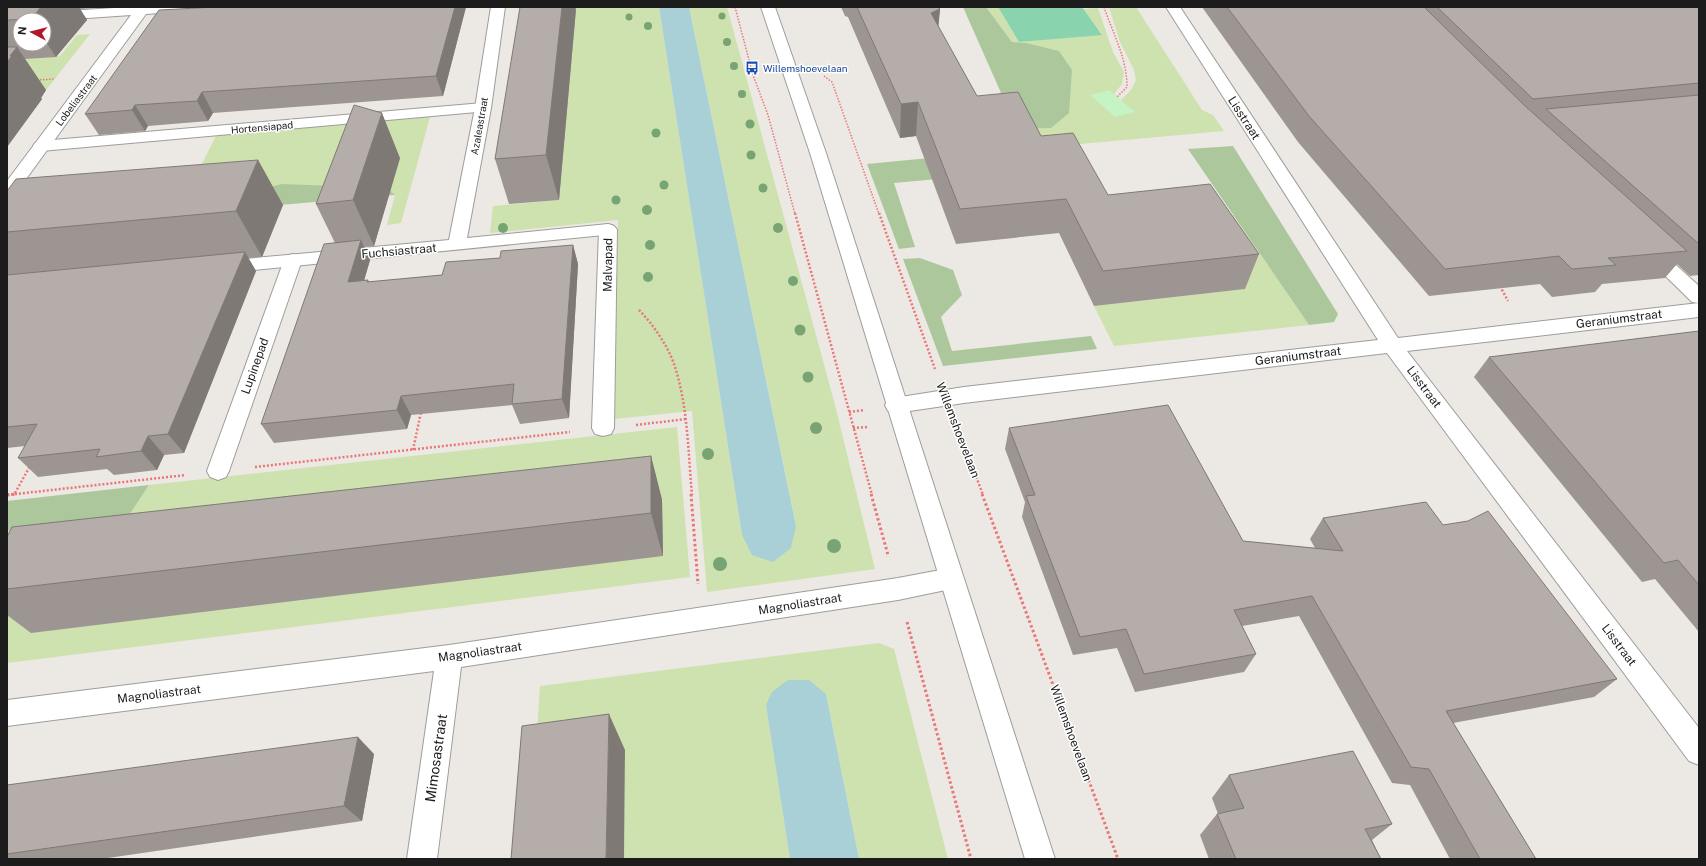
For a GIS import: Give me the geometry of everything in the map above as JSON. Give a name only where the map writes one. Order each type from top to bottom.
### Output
[{"type":"street","points":[[7,19],[191,7]]},
{"type":"street","name":"Azaleastraat","points":[[457,245],[483,108],[498,7]]},
{"type":"street","points":[[768,7],[818,153],[1040,859]]},
{"type":"street","name":"Lisstraat","points":[[1173,7],[1392,345],[1699,750]]},
{"type":"street","name":"Lobeliastraat","points":[[7,193],[142,9]]},
{"type":"street","name":"Hortensiapad","points":[[41,146],[483,108]]},
{"type":"street","name":"Malvapad","points":[[457,245],[608,230],[603,428]]},
{"type":"street","points":[[1636,238],[1699,297]]},
{"type":"street","name":"Fuchsiastraat","points":[[209,269],[457,245]]},
{"type":"street","name":"Lupinepad","points":[[218,471],[293,260]]},
{"type":"street","name":"Geraniumstraat","points":[[896,405],[946,397],[1699,310]]},
{"type":"street","name":"Magnoliastraat","points":[[7,713],[449,658],[898,589],[951,579]]},
{"type":"street","name":"Mimosastraat","points":[[422,859],[449,658]]},
{"type":"path","points":[[735,7],[753,75],[768,115],[971,859]]},
{"type":"path","points":[[1104,7],[1108,24],[1128,70],[1127,87],[1117,97]]},
{"type":"path","name":"Willemshoevelaan","points":[[820,74],[832,82],[946,397],[1118,859]]},
{"type":"path","points":[[31,81],[94,76]]},
{"type":"path","points":[[608,275],[651,322],[674,363],[686,419],[701,619]]},
{"type":"path","points":[[1500,285],[1523,330]]},
{"type":"path","points":[[413,450],[423,405]]},
{"type":"path","points":[[7,494],[686,419]]},
{"type":"path","points":[[15,494],[30,466]]},
{"type":"green space","points":[[576,7],[659,7],[742,535],[796,525],[689,7],[727,7],[835,405],[875,569],[707,592],[692,411],[614,419],[618,220],[490,233],[493,206],[559,200]]},
{"type":"green space","points":[[963,7],[986,7],[1012,42],[1026,43],[1059,51],[1072,70],[1069,113],[1051,128],[1017,129]]},
{"type":"green space","points":[[986,7],[998,7],[1019,42],[1102,34],[1083,9],[1098,8],[1113,52],[1124,72],[1122,84],[1114,94],[1121,100],[1131,90],[1136,80],[1134,70],[1120,42],[1109,7],[1136,7],[1202,110],[1213,115],[1224,131],[1025,149],[1026,43],[1012,42]]},
{"type":"green space","points":[[998,7],[1082,7],[1102,35],[1019,42]]},
{"type":"green space","points":[[90,34],[46,90],[7,60],[60,56],[77,35]]},
{"type":"green space","points":[[1109,90],[1135,112],[1115,117],[1090,95]]},
{"type":"green space","points":[[430,117],[401,223],[387,225],[395,195],[388,188],[255,189],[183,201],[217,134]]},
{"type":"green space","points":[[1055,146],[1066,167],[894,183],[915,247],[899,249],[867,164]]},
{"type":"green space","points":[[1233,146],[1338,314],[1334,322],[1309,325],[1188,149]]},
{"type":"green space","points":[[282,184],[388,188],[395,195],[140,217]]},
{"type":"green space","points":[[1233,215],[1309,325],[1114,346],[1094,306],[1244,289],[1199,218]]},
{"type":"green space","points":[[920,258],[953,270],[962,295],[941,317],[952,351],[1091,336],[1097,349],[943,366],[903,259]]},
{"type":"green space","points":[[677,427],[690,577],[7,663],[7,530],[79,544],[118,532],[149,485]]},
{"type":"green space","points":[[149,485],[118,532],[79,544],[7,530],[7,501]]},
{"type":"green space","points":[[879,643],[894,649],[948,859],[859,859],[826,694],[766,705],[790,859],[624,859],[625,751],[535,763],[540,686]]},
{"type":"water","points":[[659,7],[689,7],[796,526],[791,548],[773,562],[752,555],[742,535]]},
{"type":"water","points":[[788,680],[809,680],[826,694],[859,859],[790,859],[766,705],[772,692]]},
{"type":"building","points":[[7,7],[41,7],[37,12],[12,12],[12,20],[7,20]]},
{"type":"building","points":[[216,7],[455,7],[436,76],[202,92],[197,101],[135,105],[132,110],[85,114],[159,10]]},
{"type":"building","points":[[520,7],[562,7],[546,155],[495,159]]},
{"type":"building","points":[[857,7],[938,7],[940,9],[931,13],[977,96],[1018,92],[1041,136],[1073,133],[1108,195],[1210,184],[1259,254],[1103,271],[1066,199],[960,209],[918,102],[901,104]]},
{"type":"building","points":[[1227,7],[1424,7],[1524,105],[1687,251],[1608,258],[1616,265],[1572,269],[1559,256],[1445,269],[1309,116]]},
{"type":"building","points":[[1437,7],[1699,7],[1699,83],[1533,99]]},
{"type":"building","points":[[7,47],[12,47],[13,52],[10,56],[12,56],[7,62]]},
{"type":"building","points":[[1699,95],[1699,244],[1546,109]]},
{"type":"building","points":[[354,105],[382,113],[353,200],[316,204]]},
{"type":"building","points":[[258,160],[236,211],[7,232],[7,191],[16,179]]},
{"type":"building","points":[[361,240],[348,282],[368,280],[367,282],[442,275],[446,262],[500,258],[501,251],[573,245],[562,399],[512,404],[514,384],[401,396],[397,410],[261,424],[324,244]]},
{"type":"building","points":[[245,252],[168,434],[148,436],[141,451],[96,457],[100,449],[18,458],[37,424],[7,427],[7,275]]},
{"type":"building","points":[[1699,331],[1699,585],[1678,560],[1664,563],[1489,357]]},
{"type":"building","points":[[1168,405],[1243,541],[1343,551],[1323,518],[1426,502],[1443,525],[1468,521],[1488,511],[1617,679],[1446,711],[1536,859],[1480,859],[1429,769],[1411,767],[1312,596],[1234,610],[1256,654],[1144,674],[1126,629],[1080,637],[1026,496],[1035,495],[1009,428]]},
{"type":"building","points":[[651,456],[651,513],[7,589],[7,537],[12,527]]},
{"type":"building","points":[[609,714],[606,859],[511,859],[522,726]]},
{"type":"building","points":[[358,737],[344,806],[7,854],[7,785]]},
{"type":"building","points":[[1353,751],[1392,824],[1365,829],[1381,859],[1236,859],[1217,814],[1244,808],[1229,775]]},
{"type":"place","name":"Willemshoevelaan","points":[[752,68]]}]
